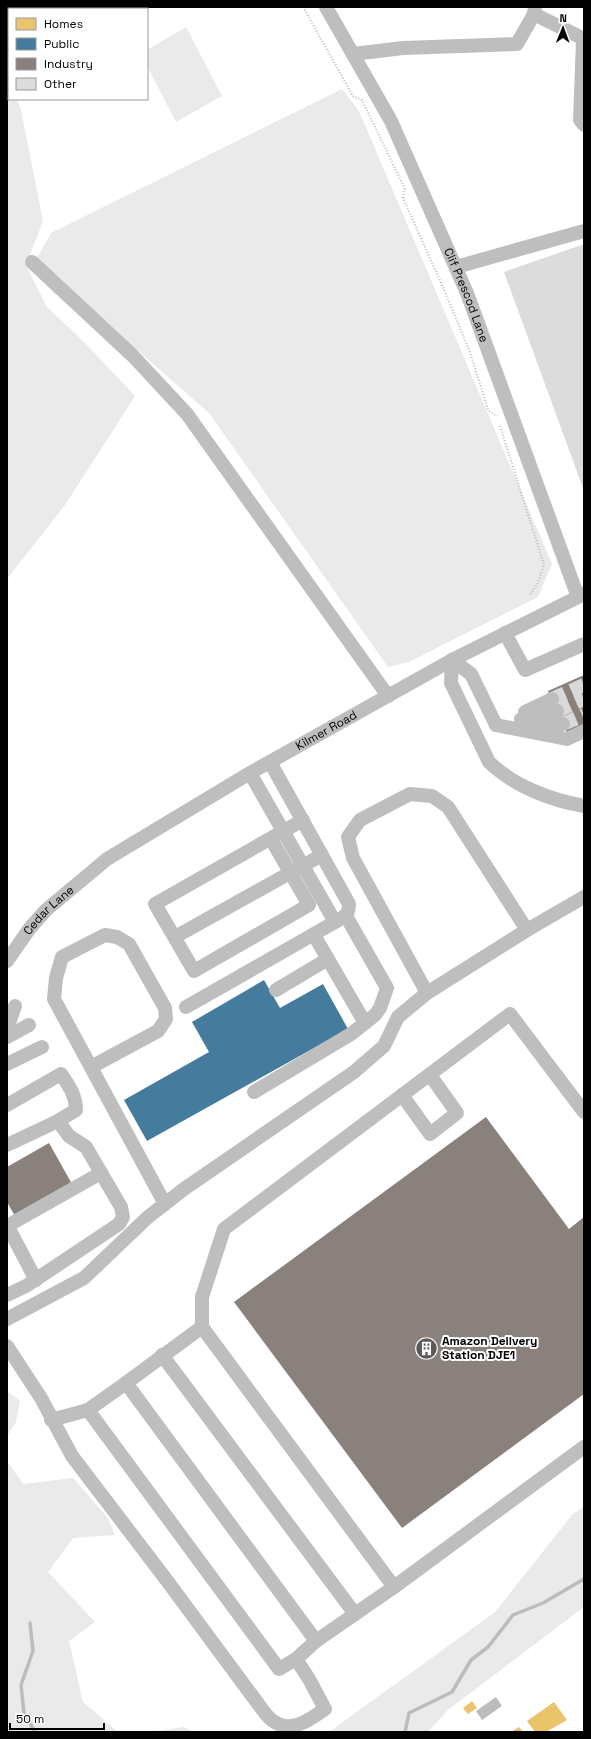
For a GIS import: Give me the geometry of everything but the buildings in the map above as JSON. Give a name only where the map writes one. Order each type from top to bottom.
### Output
[{"type":"street","name":"Clif Prescod Lane","points":[[326,7],[391,121],[456,267],[581,595]]},
{"type":"street","points":[[353,54],[403,48],[517,44],[534,11],[584,39],[580,120],[584,125]]},
{"type":"street","points":[[456,267],[584,231]]},
{"type":"street","points":[[32,262],[132,354],[187,414],[388,696]]},
{"type":"street","name":"Kilmer Road","points":[[78,882],[107,859],[250,773],[452,660],[581,595]]},
{"type":"street","points":[[505,633],[525,670],[584,644]]},
{"type":"street","points":[[452,660],[471,674],[496,725]]},
{"type":"street","points":[[452,660],[451,683],[474,734],[489,762],[498,770],[536,792],[561,802],[584,806]]},
{"type":"street","points":[[496,725],[555,705]]},
{"type":"street","points":[[496,725],[563,724]]},
{"type":"street","points":[[496,725],[584,742]]},
{"type":"street","points":[[567,739],[584,731]]},
{"type":"street","points":[[567,739],[584,737]]},
{"type":"street","points":[[186,1007],[341,919],[349,910],[349,904],[270,762]]},
{"type":"street","points":[[250,773],[284,831],[309,905],[194,971],[155,904],[271,839],[284,831],[303,820]]},
{"type":"street","points":[[427,993],[353,858],[348,837],[360,820],[410,794],[432,796],[448,807],[527,930]]},
{"type":"street","points":[[254,1092],[351,1034],[366,1023],[380,1008],[387,988],[341,919],[271,839]]},
{"type":"street","points":[[175,938],[322,855]]},
{"type":"street","name":"Cedar Lane","points":[[7,961],[30,928],[46,910],[78,882]]},
{"type":"street","points":[[7,1320],[84,1278],[148,1217],[165,1204],[262,1134],[354,1072],[384,1046],[398,1017],[427,993],[527,930],[584,897]]},
{"type":"street","points":[[91,1067],[158,1031],[166,1019],[165,1008],[129,944],[117,937],[105,935],[62,957],[56,978],[54,999],[165,1204]]},
{"type":"street","points":[[314,935],[366,1023]]},
{"type":"street","points":[[276,990],[328,960]]},
{"type":"street","points":[[7,1029],[15,1006]]},
{"type":"street","points":[[394,1587],[202,1326],[202,1297],[224,1229],[510,1014],[584,1112]]},
{"type":"street","points":[[7,1037],[29,1025]]},
{"type":"street","points":[[7,1064],[42,1047]]},
{"type":"street","points":[[7,1106],[60,1074],[73,1093],[76,1102],[76,1110],[58,1121],[7,1145]]},
{"type":"street","points":[[402,1095],[430,1134],[457,1113],[430,1075]]},
{"type":"street","points":[[7,1295],[36,1280],[119,1224],[123,1217],[121,1207],[86,1147],[70,1136],[58,1121]]},
{"type":"street","points":[[36,1280],[7,1225],[101,1173]]},
{"type":"street","points":[[52,1420],[88,1410],[202,1326]]},
{"type":"street","points":[[7,1346],[41,1398],[72,1456],[259,1705],[273,1721],[289,1727],[306,1723],[325,1709],[309,1679],[296,1659]]},
{"type":"street","points":[[162,1355],[355,1614]]},
{"type":"street","points":[[126,1383],[316,1641]]},
{"type":"street","points":[[88,1410],[279,1669],[296,1659],[316,1641],[394,1587],[584,1447]]},
{"type":"path","points":[[303,7],[353,96],[362,100],[405,189],[403,198],[470,352],[488,410],[497,416],[544,565],[538,584],[530,595]]},
{"type":"shaded area","points":[[40,7],[74,7],[72,8]]},
{"type":"shaded area","points":[[186,27],[222,96],[176,122],[148,68],[148,49]]},
{"type":"shaded area","points":[[7,65],[8,100],[17,100],[21,110],[43,221],[26,265],[47,307],[84,342],[135,396],[65,505],[7,579]]},
{"type":"shaded area","points":[[342,89],[359,111],[552,564],[538,597],[409,662],[388,667],[209,413],[128,342],[37,258],[51,233]]},
{"type":"shaded area","points":[[7,1391],[20,1401],[16,1422],[7,1436]]},
{"type":"shaded area","points":[[7,1461],[23,1484],[73,1478],[108,1518],[115,1535],[73,1538],[48,1572],[95,1622],[69,1641],[83,1702],[118,1732],[7,1732]]},
{"type":"shaded area","points":[[584,1506],[584,1607],[448,1710],[428,1732],[329,1732],[495,1612],[572,1515]]},
{"type":"shaded area","points":[[496,1697],[502,1706],[482,1720],[476,1711]]},
{"type":"shaded area","points":[[184,1727],[193,1732],[151,1732]]},
{"type":"waterway","points":[[405,1732],[409,1713],[452,1692],[471,1660],[488,1647],[513,1615],[543,1603],[584,1579]]},
{"type":"waterway","points":[[30,1623],[33,1651],[21,1685],[24,1713],[35,1732]]},
{"type":"tunnel","points":[[552,699],[584,685]]},
{"type":"tunnel","points":[[557,711],[584,699]]},
{"type":"tunnel","points":[[563,724],[584,715]]},
{"type":"place","name":"Amazon Delivery Station DJE1","points":[[426,1348]]}]
